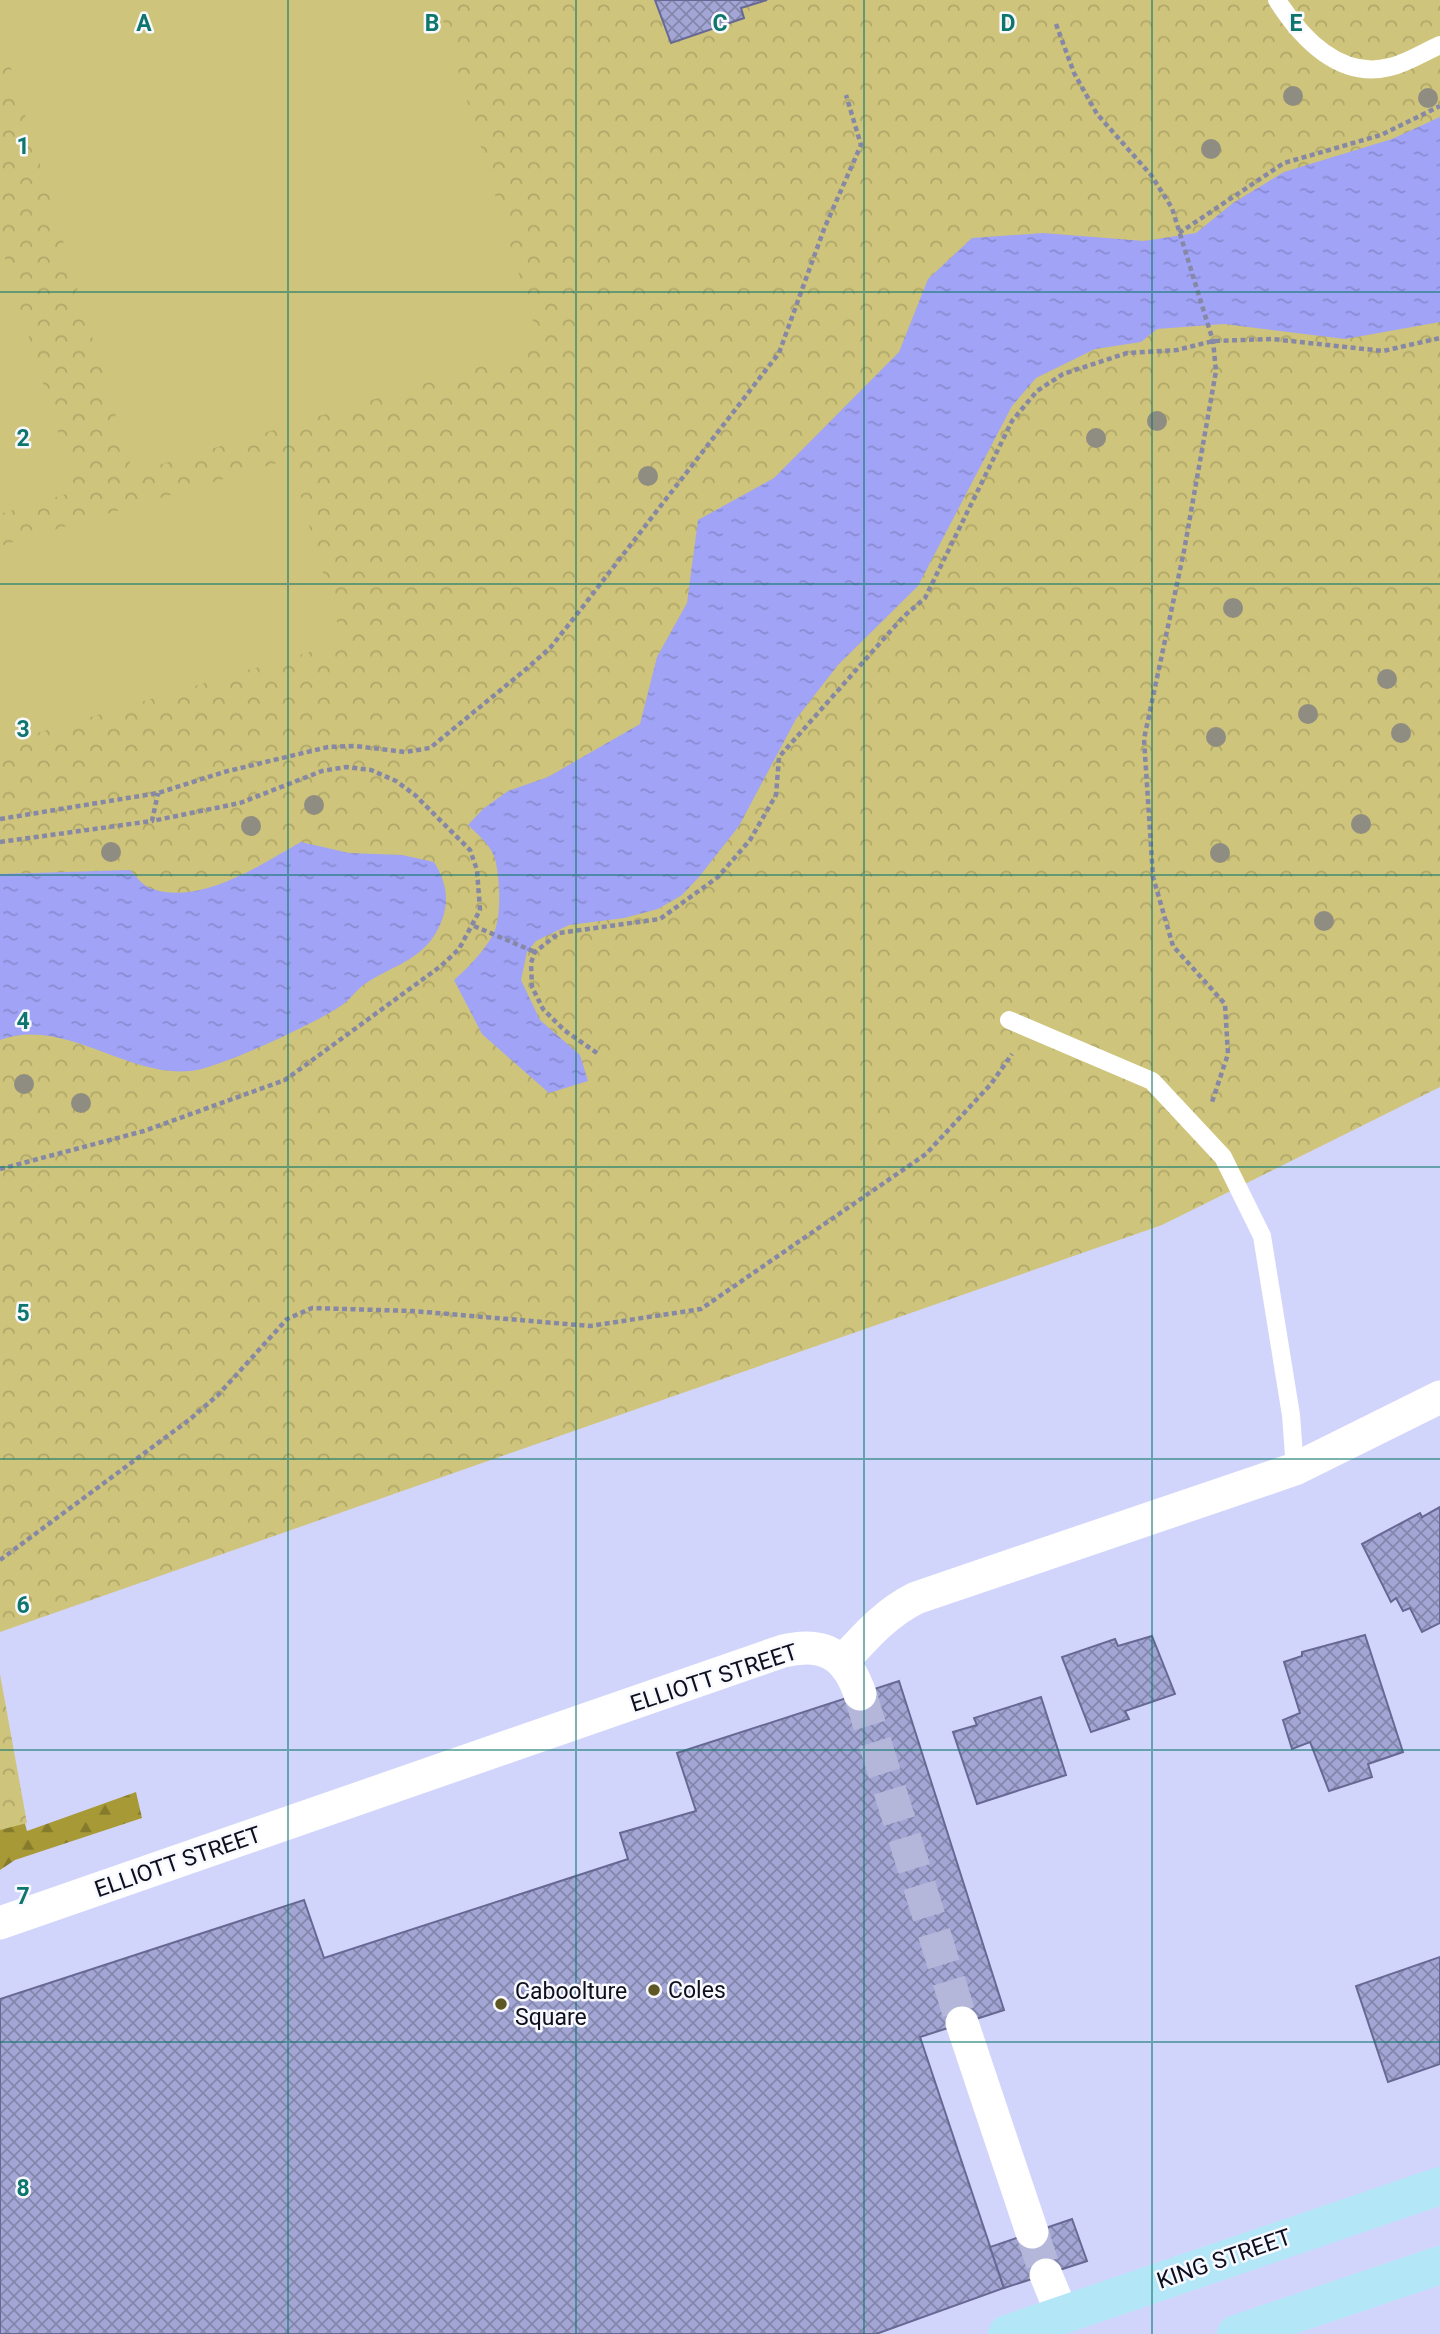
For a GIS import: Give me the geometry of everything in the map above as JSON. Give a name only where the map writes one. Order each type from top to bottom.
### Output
[{"type":"main road","name":"KING STREET","points":[[1007,2334],[1440,2186]]},
{"type":"main road","points":[[1236,2334],[1440,2265]]},
{"type":"street","points":[[860,1694],[854,1675],[843,1661],[877,1624],[896,1608],[916,1598],[1295,1469],[1440,1397]]},
{"type":"street","name":"ELLIOTT STREET","points":[[0,1923],[783,1651],[804,1646],[825,1651],[843,1661]]},
{"type":"street","points":[[962,2023],[1032,2232]]},
{"type":"street","points":[[1046,2275],[1062,2314]]},
{"type":"lane","points":[[1277,0],[1299,31],[1320,53],[1349,65],[1369,69],[1390,67],[1440,45]]},
{"type":"lane","points":[[1009,1020],[1152,1081],[1223,1157],[1262,1236],[1291,1415],[1295,1469]]},
{"type":"path","points":[[1056,24],[1080,86],[1097,114],[1151,175],[1172,208],[1213,341],[1216,371],[1212,398],[1144,739],[1153,877],[1173,946],[1225,1004],[1228,1054],[1200,1135]]},
{"type":"path","points":[[0,819],[159,793],[224,772],[328,747],[355,746],[404,752],[430,748],[550,648],[779,353],[824,229],[861,145],[846,95]]},
{"type":"path","points":[[1179,233],[1284,163],[1381,135],[1440,106]]},
{"type":"path","points":[[597,1054],[564,1030],[543,1009],[531,987],[531,963],[535,952],[559,933],[660,919],[718,877],[750,840],[776,795],[779,757],[903,617],[925,598],[1012,421],[1037,391],[1063,374],[1099,360],[1127,354],[1177,350],[1213,341],[1272,340],[1383,351],[1440,338]]},
{"type":"path","points":[[0,842],[152,821],[240,803],[321,771],[346,767],[371,770],[397,781],[415,795],[470,850],[477,870],[480,892],[480,910],[474,926],[459,949],[441,966],[285,1080],[144,1132],[0,1169]]},
{"type":"path","points":[[152,821],[159,793]]},
{"type":"path","points":[[474,926],[535,952]]},
{"type":"path","points":[[0,1560],[188,1420],[218,1395],[287,1319],[313,1308],[413,1311],[590,1326],[701,1308],[926,1154],[991,1084],[1030,1030]]},
{"type":"green space","points":[[0,0],[1440,0],[1440,1087],[1162,1225],[0,1632]]},
{"type":"green space","points":[[0,0],[437,0],[541,348],[133,473],[0,32]]},
{"type":"green space","points":[[0,242],[76,491],[0,514]]},
{"type":"green space","points":[[290,459],[343,642],[0,744],[0,546]]},
{"type":"green space","points":[[0,1674],[27,1823],[0,1830]]},
{"type":"green space","points":[[0,1733],[27,1831],[136,1792],[142,1818],[15,1860],[0,1870]]},
{"type":"water","points":[[1440,117],[1440,322],[1345,339],[1224,324],[1157,329],[1141,342],[1095,349],[1036,378],[1012,406],[918,586],[838,665],[796,719],[739,826],[699,877],[682,895],[658,909],[624,918],[569,925],[536,941],[527,952],[521,980],[540,1020],[580,1055],[588,1081],[549,1093],[482,1034],[454,980],[475,959],[493,935],[498,918],[499,887],[493,854],[468,825],[483,809],[508,791],[548,777],[640,724],[657,657],[687,603],[698,520],[774,478],[899,352],[928,279],[972,238],[1043,233],[1144,241],[1196,233],[1233,203],[1284,172],[1392,139]]},
{"type":"water","points":[[301,842],[349,853],[402,855],[434,862],[443,881],[446,899],[443,917],[434,936],[420,952],[359,988],[333,1011],[270,1043],[204,1068],[190,1071],[166,1070],[47,1036],[24,1035],[0,1040],[0,874],[130,870],[150,888],[188,892],[229,881]]},
{"type":"building","points":[[655,0],[767,0],[741,8],[744,18],[671,43]]},
{"type":"building","points":[[1440,1507],[1440,1623],[1422,1632],[1410,1608],[1403,1611],[1396,1598],[1391,1602],[1362,1544],[1420,1513],[1422,1517]]},
{"type":"building","points":[[1365,1635],[1403,1752],[1368,1764],[1372,1777],[1329,1791],[1310,1742],[1292,1749],[1283,1720],[1300,1713],[1284,1662],[1302,1656],[1302,1652]]},
{"type":"building","points":[[1152,1636],[1175,1694],[1125,1711],[1129,1719],[1091,1732],[1062,1657],[1115,1639],[1118,1646]]},
{"type":"building","name":"Caboolture Square","points":[[899,1681],[1004,2010],[920,2037],[1004,2288],[876,2334],[0,2334],[0,1999],[304,1900],[324,1958],[628,1859],[620,1833],[696,1811],[677,1753]]},
{"type":"building","points":[[1041,1697],[1066,1775],[977,1804],[953,1732],[977,1725],[974,1718]]},
{"type":"building","points":[[1440,1957],[1440,2064],[1388,2082],[1356,1986]]},
{"type":"building","points":[[1072,2219],[1087,2261],[1004,2288],[990,2247]]},
{"type":"tunnel","points":[[860,1694],[962,2023]]},
{"type":"tunnel","points":[[1032,2232],[1046,2275]]},
{"type":"place","name":"Coles","points":[[654,1990]]},
{"type":"place","name":"Caboolture Square","points":[[501,2004]]}]
